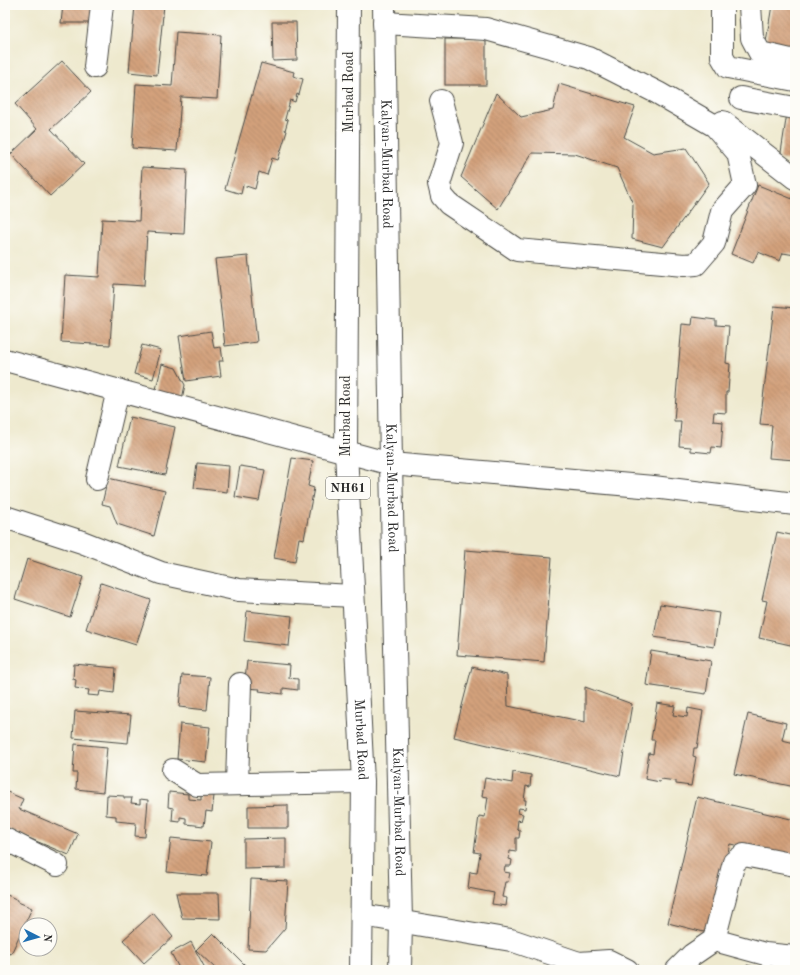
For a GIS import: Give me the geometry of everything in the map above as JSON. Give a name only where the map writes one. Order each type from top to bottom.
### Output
[{"type":"main road","points":[[95,66],[102,5]]},
{"type":"main road","name":"Murbad Road","points":[[350,5],[346,452],[363,782],[361,970]]},
{"type":"main road","points":[[722,5],[722,57],[728,67],[795,80]]},
{"type":"main road","points":[[750,5],[752,38],[760,53],[795,61]]},
{"type":"main road","points":[[384,14],[486,28],[589,58],[658,93],[715,126],[738,153],[745,184],[722,211],[714,243],[696,264],[684,265],[517,250],[449,204],[442,196],[439,184],[452,143],[441,101]]},
{"type":"main road","name":"Kalyan-Murbad Road","points":[[384,14],[391,464],[401,921],[400,970]]},
{"type":"main road","points":[[693,98],[795,178]]},
{"type":"main road","points":[[741,98],[795,108]]},
{"type":"main road","points":[[5,360],[391,464],[652,487],[795,504]]},
{"type":"main road","points":[[97,479],[118,390]]},
{"type":"main road","points":[[5,517],[82,542],[161,573],[239,590],[353,596]]},
{"type":"main road","points":[[237,784],[240,684]]},
{"type":"main road","points":[[173,770],[197,785],[363,782]]},
{"type":"main road","points":[[5,839],[57,865]]},
{"type":"main road","points":[[677,970],[692,955],[714,940],[734,862],[744,855],[795,866]]},
{"type":"main road","points":[[362,915],[511,940],[582,966],[609,960],[627,970]]},
{"type":"main road","points":[[714,940],[765,954],[795,958]]},
{"type":"building","points":[[63,5],[98,5],[96,23],[61,23]]},
{"type":"building","points":[[135,5],[164,5],[157,75],[129,72]]},
{"type":"building","points":[[772,5],[795,5],[795,51],[765,48]]},
{"type":"building","points":[[272,22],[296,22],[297,60],[273,61]]},
{"type":"building","points":[[176,32],[221,35],[217,99],[181,97],[177,151],[132,148],[136,84],[172,86]]},
{"type":"building","points":[[445,39],[486,39],[486,85],[445,85]]},
{"type":"building","points":[[62,61],[91,92],[51,129],[84,164],[50,196],[11,154],[37,129],[15,104]]},
{"type":"building","points":[[261,63],[294,72],[293,76],[303,79],[299,95],[297,94],[295,102],[290,100],[285,119],[288,120],[285,130],[287,131],[278,160],[272,158],[267,175],[259,172],[255,189],[243,185],[241,194],[225,189]]},
{"type":"building","points":[[559,84],[635,107],[624,137],[653,153],[686,148],[709,183],[663,247],[632,239],[633,204],[617,168],[575,154],[532,153],[498,209],[461,177],[496,93],[521,117],[553,110]]},
{"type":"building","points":[[787,113],[795,115],[795,162],[780,159]]},
{"type":"building","points":[[142,167],[187,170],[184,234],[147,232],[144,286],[114,284],[110,345],[61,342],[65,275],[99,277],[102,219],[139,221]]},
{"type":"building","points":[[758,185],[795,200],[795,255],[783,253],[780,261],[758,252],[753,263],[731,254]]},
{"type":"building","points":[[248,256],[257,342],[225,346],[215,259]]},
{"type":"building","points":[[774,306],[795,308],[795,460],[769,458],[772,425],[760,424]]},
{"type":"building","points":[[693,317],[716,320],[716,325],[729,326],[726,363],[730,364],[728,392],[726,392],[726,413],[714,412],[713,421],[723,422],[721,448],[712,447],[711,453],[691,451],[691,447],[679,446],[681,421],[674,421],[682,324],[692,325]]},
{"type":"building","points":[[211,331],[214,348],[221,347],[223,361],[219,361],[221,376],[186,381],[179,336]]},
{"type":"building","points":[[142,345],[161,350],[153,379],[134,374]]},
{"type":"building","points":[[162,364],[176,368],[185,385],[181,404],[154,398]]},
{"type":"building","points":[[130,417],[175,427],[165,475],[119,466]]},
{"type":"building","points":[[292,458],[313,461],[308,486],[314,488],[304,539],[299,538],[295,562],[274,558]]},
{"type":"building","points":[[197,463],[229,466],[227,492],[194,488]]},
{"type":"building","points":[[240,466],[265,470],[259,501],[235,497]]},
{"type":"building","points":[[108,478],[165,491],[154,536],[117,524],[110,506],[102,504]]},
{"type":"building","points":[[777,532],[795,536],[795,646],[759,638],[767,601],[762,600]]},
{"type":"building","points":[[465,550],[552,557],[544,662],[457,655]]},
{"type":"building","points":[[27,559],[83,577],[70,617],[15,599]]},
{"type":"building","points":[[101,583],[151,600],[136,645],[86,629]]},
{"type":"building","points":[[660,604],[719,613],[714,647],[654,637]]},
{"type":"building","points":[[247,611],[292,616],[289,646],[244,641]]},
{"type":"building","points":[[651,651],[711,661],[706,694],[646,685]]},
{"type":"building","points":[[247,661],[290,665],[289,678],[298,679],[298,690],[283,688],[283,694],[259,691],[260,689],[244,688]]},
{"type":"building","points":[[74,664],[116,668],[114,693],[100,691],[99,696],[88,695],[89,690],[75,688],[76,680],[73,679]]},
{"type":"building","points":[[472,667],[507,675],[508,706],[585,722],[585,687],[632,704],[620,776],[454,737]]},
{"type":"building","points":[[182,675],[210,677],[207,710],[179,707]]},
{"type":"building","points":[[657,703],[675,706],[673,715],[687,717],[688,708],[703,711],[697,748],[694,748],[693,756],[696,757],[691,786],[676,784],[676,781],[661,779],[660,782],[645,779],[649,753],[653,754],[655,740],[651,740]]},
{"type":"building","points":[[75,711],[131,715],[128,743],[73,738]]},
{"type":"building","points":[[748,714],[786,723],[782,740],[795,743],[795,787],[734,774]]},
{"type":"building","points":[[180,724],[210,727],[206,762],[177,759]]},
{"type":"building","points":[[75,744],[107,747],[103,792],[76,789],[77,773],[73,773]]},
{"type":"building","points":[[513,772],[531,775],[530,787],[526,786],[524,800],[526,800],[525,809],[519,808],[518,813],[523,814],[521,821],[518,820],[517,829],[520,830],[519,838],[516,838],[516,852],[510,851],[509,859],[512,860],[511,866],[505,866],[504,872],[510,873],[508,882],[505,882],[502,897],[507,898],[506,906],[492,904],[494,893],[468,888],[470,872],[477,873],[480,853],[474,852],[479,816],[485,817],[488,797],[482,796],[485,778],[512,783]]},
{"type":"building","points":[[5,791],[23,799],[19,809],[78,834],[69,855],[5,828]]},
{"type":"building","points":[[169,792],[188,794],[188,799],[201,800],[201,795],[214,796],[212,812],[206,811],[204,826],[186,824],[186,818],[180,817],[180,822],[172,821],[173,808],[168,807]]},
{"type":"building","points":[[107,795],[132,798],[131,803],[140,804],[140,799],[148,800],[145,837],[135,836],[136,823],[116,821],[116,816],[106,815]]},
{"type":"building","points":[[697,797],[795,820],[795,856],[730,844],[708,933],[668,923]]},
{"type":"building","points":[[288,805],[288,828],[248,828],[248,806]]},
{"type":"building","points":[[171,838],[211,842],[207,876],[167,872]]},
{"type":"building","points":[[286,838],[286,868],[244,869],[244,839]]},
{"type":"building","points":[[251,879],[288,881],[285,928],[266,950],[248,949]]},
{"type":"building","points":[[176,893],[219,893],[220,919],[182,918]]},
{"type":"building","points":[[5,894],[32,908],[28,917],[18,917],[18,939],[11,954],[5,952]]},
{"type":"building","points":[[153,913],[173,937],[144,963],[123,940]]},
{"type":"building","points":[[213,933],[250,970],[217,970],[196,950]]},
{"type":"building","points":[[191,942],[206,970],[180,970],[171,953]]},
{"type":"building","points":[[747,965],[764,969],[764,970],[746,970]]}]
